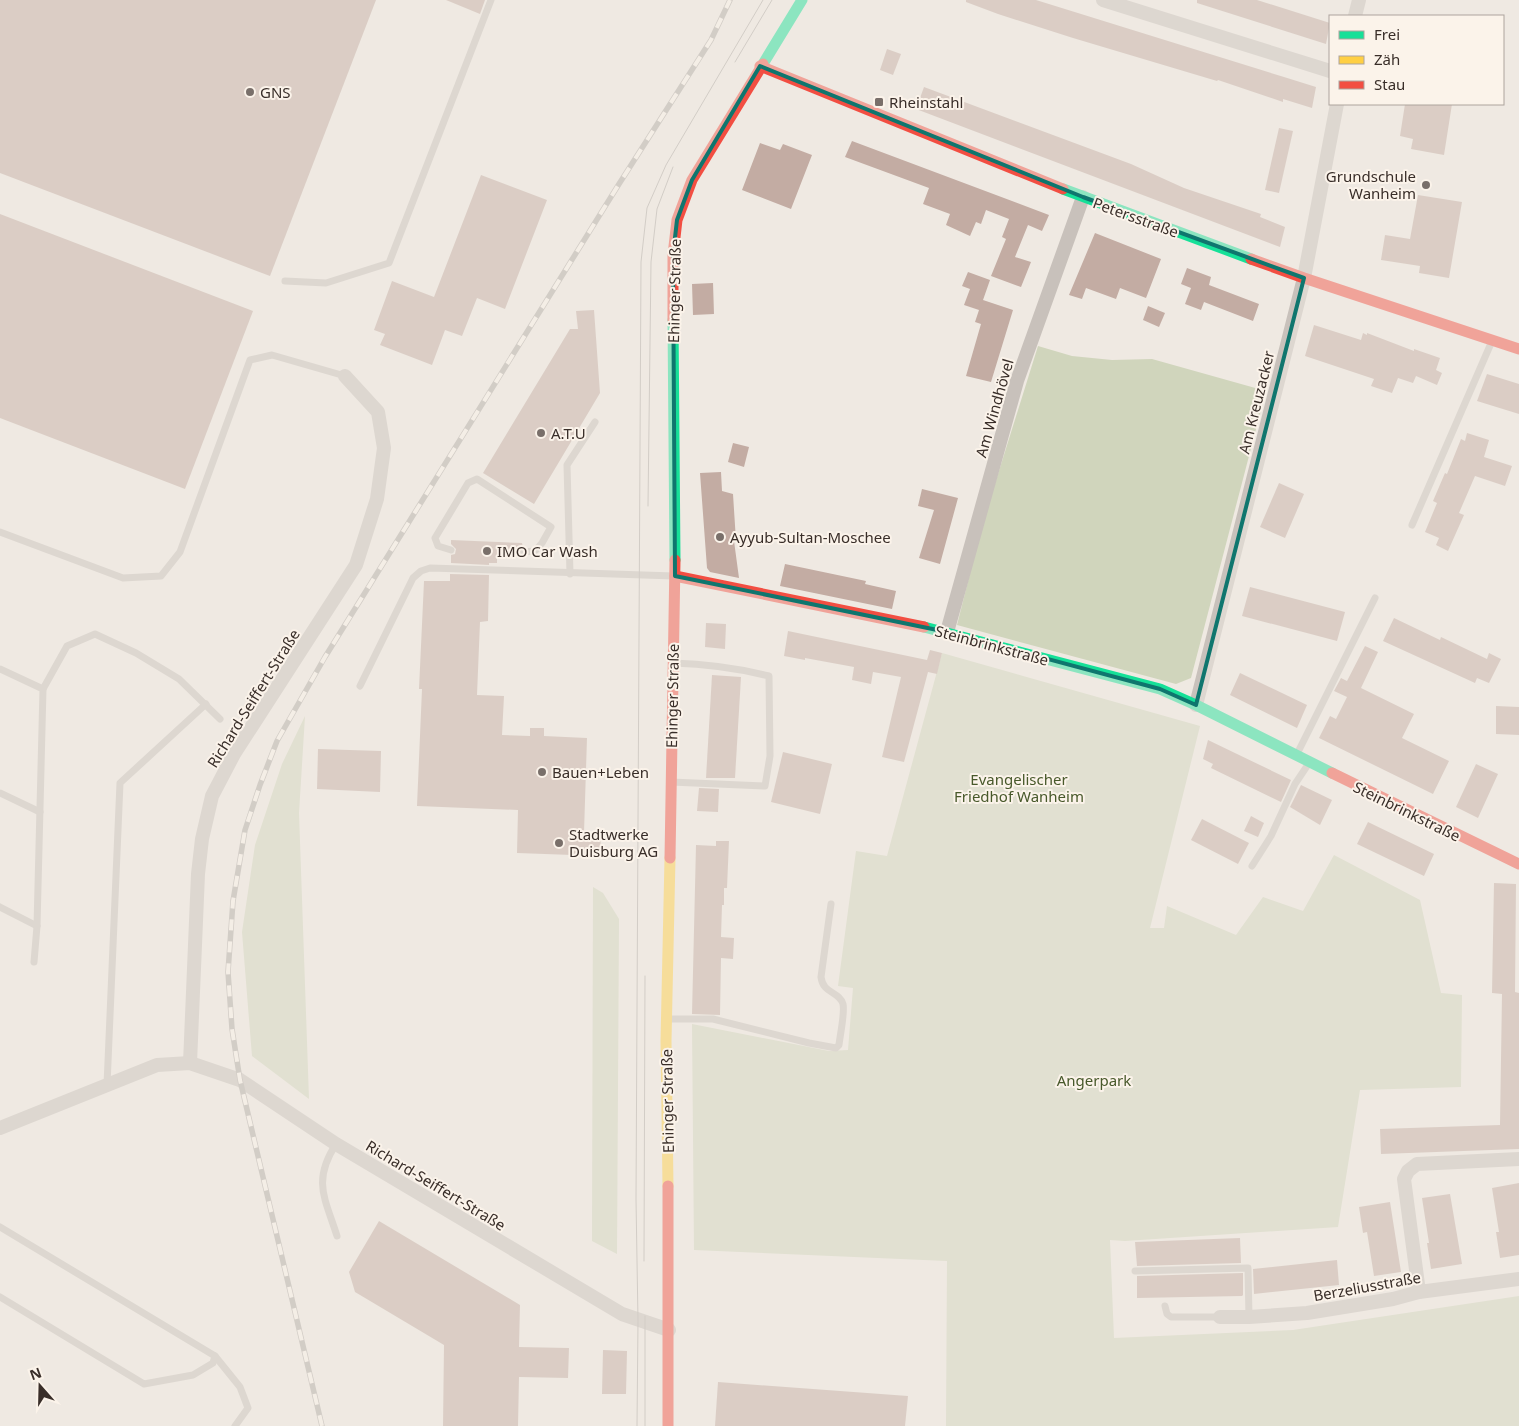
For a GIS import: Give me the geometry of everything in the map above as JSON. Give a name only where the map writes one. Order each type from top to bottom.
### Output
[{"type":"street","name":"Ehinger Straße","points":[[668,1426],[666,1019],[674,576],[673,255],[677,220],[692,180],[802,0]]},
{"type":"street","points":[[1103,0],[1329,71]]},
{"type":"street","points":[[1356,15],[1359,0]]},
{"type":"street","name":"Petersstraße","points":[[760,66],[1083,197],[1304,278],[1519,349]]},
{"type":"street","name":"Am Kreuzacker","points":[[1196,705],[1304,278],[1337,105]]},
{"type":"street","name":"Am Windhövel","points":[[947,632],[1017,381],[1083,197]]},
{"type":"street","name":"Richard-Seiffert-Straße","points":[[190,1063],[198,874],[202,839],[212,796],[234,754],[356,565],[377,499],[384,448],[378,412],[344,376]]},
{"type":"street","name":"Steinbrinkstraße","points":[[674,576],[947,632],[1160,689],[1519,864]]},
{"type":"street","name":"Richard-Seiffert-Straße","points":[[0,1128],[157,1065],[190,1063],[240,1080],[336,1144],[622,1314],[669,1330]]},
{"type":"street","points":[[1419,1292],[1404,1179],[1408,1171],[1418,1164],[1519,1159]]},
{"type":"street","name":"Berzeliusstraße","points":[[1220,1317],[1307,1313],[1393,1299],[1419,1292],[1519,1279]]},
{"type":"lane","points":[[285,280],[326,283],[389,263],[491,0]]},
{"type":"lane","points":[[1412,525],[1492,340]]},
{"type":"lane","points":[[0,532],[123,578],[161,576],[180,552],[250,360],[272,355],[344,376]]},
{"type":"lane","points":[[570,574],[567,465],[594,422]]},
{"type":"lane","points":[[451,550],[438,546],[435,538],[468,482],[477,480],[551,527],[535,551],[523,552]]},
{"type":"lane","points":[[360,686],[413,578],[421,571],[430,568],[674,576]]},
{"type":"lane","points":[[1296,756],[1375,598]]},
{"type":"lane","points":[[34,962],[37,926],[43,689],[67,646],[95,634],[136,654],[179,679],[220,719]]},
{"type":"lane","points":[[671,782],[752,787],[765,786],[770,756],[769,676],[731,668],[673,663]]},
{"type":"lane","points":[[0,669],[43,689]]},
{"type":"lane","points":[[106,1086],[120,783],[206,704]]},
{"type":"lane","points":[[1252,866],[1271,836],[1295,784],[1309,763]]},
{"type":"lane","points":[[0,793],[40,812]]},
{"type":"lane","points":[[666,1019],[713,1019],[809,1044],[836,1048],[839,1045],[843,1005],[838,996],[830,992],[822,984],[821,977],[831,904]]},
{"type":"lane","points":[[0,907],[37,926]]},
{"type":"lane","points":[[336,1144],[327,1159],[322,1185],[337,1236]]},
{"type":"lane","points":[[0,1228],[214,1356],[240,1387],[248,1408],[235,1426]]},
{"type":"lane","points":[[1135,1271],[1248,1268],[1249,1317]]},
{"type":"lane","points":[[0,1297],[144,1384],[193,1375],[213,1362],[214,1356]]},
{"type":"lane","points":[[1165,1306],[1170,1317],[1220,1317]]},
{"type":"highlighted area","points":[[760,66],[1083,197],[1304,278],[1196,705],[1160,689],[947,632],[675,576],[673,255],[677,220],[692,180]]},
{"type":"green space","points":[[1038,346],[1072,356],[1112,360],[1152,359],[1266,391],[1191,678],[1176,684],[957,625],[983,522]]},
{"type":"green space","name":"Angerpark","points":[[942,653],[1200,726],[1150,928],[1164,928],[1167,906],[1236,935],[1263,897],[1303,911],[1334,855],[1420,900],[1441,993],[1462,995],[1461,1087],[1360,1090],[1338,1227],[1125,1241],[1110,1240],[1114,1338],[1293,1330],[1519,1296],[1519,1426],[946,1426],[947,1261],[694,1250],[692,1024],[829,1051],[848,1050],[853,988],[838,986],[856,851],[887,856]]},
{"type":"green space","points":[[305,716],[299,813],[309,1099],[252,1056],[242,932],[255,845],[282,764]]},
{"type":"green space","points":[[593,887],[603,893],[619,919],[617,1254],[592,1241]]},
{"type":"building","points":[[0,0],[376,0],[270,276],[0,173]]},
{"type":"building","points":[[446,0],[485,0],[480,14]]},
{"type":"building","points":[[966,0],[1036,0],[1284,77],[1316,87],[1312,108],[1283,99],[1283,102],[1218,80],[1073,38],[998,14],[966,2]]},
{"type":"building","points":[[1197,0],[1257,0],[1329,23],[1326,44],[1197,3]]},
{"type":"building","points":[[887,49],[901,54],[893,75],[880,70]]},
{"type":"building","points":[[924,87],[1131,164],[1184,188],[1261,214],[1260,217],[1285,227],[1280,247],[916,109]]},
{"type":"building","points":[[1405,105],[1452,105],[1444,155],[1411,149],[1413,139],[1400,136]]},
{"type":"building","points":[[1279,128],[1293,131],[1279,193],[1265,190]]},
{"type":"building","points":[[852,141],[1049,215],[1042,231],[1028,225],[1015,257],[1031,262],[1021,287],[991,276],[1006,239],[1002,237],[1009,219],[986,210],[981,224],[976,222],[970,236],[946,225],[950,214],[923,204],[929,188],[845,157]]},
{"type":"building","points":[[760,143],[780,150],[783,144],[812,155],[791,209],[742,190]]},
{"type":"building","points":[[481,175],[547,200],[505,309],[477,298],[462,336],[445,330],[432,365],[380,345],[385,334],[374,330],[392,281],[434,297]]},
{"type":"building","points":[[1418,195],[1462,202],[1449,278],[1419,273],[1420,266],[1381,260],[1385,235],[1410,239]]},
{"type":"building","points":[[0,214],[253,311],[185,489],[0,418]]},
{"type":"building","points":[[1095,233],[1161,259],[1146,298],[1120,288],[1116,299],[1086,288],[1082,299],[1069,295]]},
{"type":"building","points":[[1187,268],[1211,277],[1209,285],[1259,304],[1253,321],[1204,302],[1201,310],[1185,304],[1191,288],[1181,284]]},
{"type":"building","points":[[968,272],[990,280],[983,300],[1013,310],[991,382],[966,376],[981,324],[975,322],[979,310],[964,305],[970,289],[962,286]]},
{"type":"building","points":[[713,283],[714,314],[693,315],[692,284]]},
{"type":"building","points":[[1148,306],[1165,313],[1159,327],[1143,320]]},
{"type":"building","name":"A.T.U","points":[[594,310],[600,393],[534,504],[483,473],[570,329],[578,329],[576,311]]},
{"type":"building","points":[[1314,325],[1361,340],[1363,333],[1367,335],[1367,333],[1414,351],[1414,349],[1440,358],[1436,370],[1442,373],[1437,385],[1416,376],[1413,383],[1398,378],[1392,393],[1371,386],[1374,379],[1305,356]]},
{"type":"building","points":[[1487,374],[1519,384],[1519,414],[1477,401]]},
{"type":"building","points":[[1467,433],[1489,440],[1484,457],[1512,466],[1505,486],[1475,476],[1459,513],[1464,515],[1448,551],[1436,545],[1439,538],[1425,532],[1437,503],[1433,501],[1445,473],[1447,474],[1461,439],[1465,441]]},
{"type":"building","points":[[733,443],[749,447],[744,467],[728,462]]},
{"type":"building","points":[[721,472],[722,491],[733,494],[736,541],[734,541],[739,578],[710,572],[707,568],[700,473]]},
{"type":"building","points":[[1279,483],[1304,494],[1285,538],[1260,527]]},
{"type":"building","points":[[922,489],[958,498],[940,564],[919,558],[934,510],[918,506]]},
{"type":"building","name":"IMO Car Wash","points":[[451,540],[522,543],[523,547],[518,552],[522,557],[497,557],[497,563],[489,563],[489,565],[451,563],[451,555],[455,554],[456,549],[451,544]]},
{"type":"building","points":[[785,564],[866,581],[865,584],[896,591],[892,609],[780,586]]},
{"type":"building","points":[[450,574],[489,575],[488,621],[480,622],[477,695],[504,696],[502,735],[530,736],[530,728],[544,728],[544,736],[587,738],[584,833],[601,834],[600,856],[517,853],[518,810],[417,806],[422,689],[419,689],[424,581],[450,581]]},
{"type":"building","points":[[1250,587],[1345,612],[1337,641],[1242,616]]},
{"type":"building","points":[[1394,618],[1440,640],[1441,637],[1487,659],[1489,653],[1501,659],[1489,683],[1477,678],[1475,683],[1383,641]]},
{"type":"building","points":[[706,623],[726,624],[725,649],[705,647]]},
{"type":"building","points":[[788,631],[927,660],[930,650],[942,653],[937,674],[928,672],[904,762],[882,757],[901,677],[873,672],[871,684],[852,680],[854,667],[784,656]]},
{"type":"building","points":[[1365,646],[1378,652],[1361,688],[1414,714],[1402,738],[1449,761],[1433,794],[1319,738],[1330,716],[1336,719],[1347,697],[1334,691],[1341,678],[1347,681]]},
{"type":"building","points":[[1240,673],[1307,705],[1297,728],[1230,695]]},
{"type":"building","points":[[712,675],[741,677],[735,778],[706,778]]},
{"type":"building","points":[[1496,706],[1519,707],[1519,735],[1496,734]]},
{"type":"building","points":[[1208,740],[1291,780],[1281,802],[1211,768],[1213,764],[1203,759]]},
{"type":"building","points":[[318,749],[381,751],[380,792],[317,789]]},
{"type":"building","points":[[783,752],[832,764],[820,814],[771,802]]},
{"type":"building","points":[[1476,764],[1498,774],[1478,818],[1456,807]]},
{"type":"building","points":[[1301,785],[1332,800],[1320,825],[1290,807]]},
{"type":"building","points":[[699,788],[719,789],[718,812],[697,811]]},
{"type":"building","points":[[1251,816],[1264,823],[1258,837],[1244,831]]},
{"type":"building","points":[[1202,819],[1249,843],[1238,864],[1191,840]]},
{"type":"building","points":[[1368,822],[1434,854],[1424,876],[1357,844]]},
{"type":"building","points":[[716,841],[729,841],[727,888],[724,888],[721,937],[734,938],[733,959],[721,958],[720,1015],[692,1014],[696,845],[716,846]]},
{"type":"building","points":[[1494,883],[1516,884],[1515,992],[1519,993],[1519,1149],[1381,1154],[1380,1129],[1500,1125],[1502,994],[1492,993]]},
{"type":"building","points":[[1519,1183],[1519,1255],[1500,1258],[1496,1232],[1499,1232],[1492,1188]]},
{"type":"building","points":[[1450,1194],[1462,1264],[1431,1269],[1422,1198]]},
{"type":"building","points":[[1390,1202],[1401,1272],[1374,1276],[1367,1232],[1363,1233],[1359,1207]]},
{"type":"building","points":[[379,1221],[520,1305],[519,1347],[569,1348],[568,1378],[519,1377],[518,1426],[443,1426],[444,1345],[355,1292],[349,1272]]},
{"type":"building","points":[[1240,1238],[1241,1263],[1137,1266],[1135,1242]]},
{"type":"building","points":[[1337,1260],[1339,1285],[1254,1294],[1253,1269]]},
{"type":"building","points":[[1243,1273],[1242,1296],[1137,1298],[1137,1276]]},
{"type":"building","points":[[603,1350],[627,1351],[626,1394],[602,1394]]},
{"type":"building","points":[[718,1382],[908,1396],[905,1426],[715,1426]]},
{"type":"tram line","points":[[637,1426],[636,1199],[641,262],[647,208],[666,165],[763,0]]},
{"type":"tram line","points":[[735,62],[772,0]]},
{"type":"tram line","points":[[648,506],[651,262],[657,209],[673,167]]},
{"type":"tram line","points":[[644,1261],[645,976]]},
{"type":"tram line","points":[[645,1316],[645,1426]]},
{"type":"railway","points":[[322,1426],[240,1080],[232,1029],[228,972],[233,901],[245,830],[277,741],[325,657],[619,184],[711,40],[730,0]]},
{"type":"traffic: fast","points":[[763,64],[802,0]]},
{"type":"traffic: fast","points":[[1063,189],[1251,259]]},
{"type":"traffic: fast","points":[[673,320],[675,560]]},
{"type":"traffic: fast","points":[[924,627],[1160,689],[1332,773]]},
{"type":"traffic: slow","points":[[668,1186],[666,1041],[670,858]]},
{"type":"traffic: jam","points":[[673,320],[673,255],[677,220],[692,180],[763,64]]},
{"type":"traffic: jam","points":[[760,66],[1063,189]]},
{"type":"traffic: jam","points":[[1251,259],[1519,349]]},
{"type":"traffic: jam","points":[[670,858],[675,560]]},
{"type":"traffic: jam","points":[[675,576],[924,627]]},
{"type":"traffic: jam","points":[[1332,773],[1519,864]]},
{"type":"traffic: jam","points":[[668,1186],[668,1426]]},
{"type":"place","name":"GNS","points":[[250,92]]},
{"type":"place","name":"Rheinstahl","points":[[879,102]]},
{"type":"place","name":"Grundschule Wanheim","points":[[1426,185]]},
{"type":"place","name":"A.T.U","points":[[541,433]]},
{"type":"place","name":"Ayyub-Sultan-Moschee","points":[[720,537]]},
{"type":"place","name":"IMO Car Wash","points":[[487,551]]},
{"type":"place","name":"Bauen+Leben","points":[[542,772]]},
{"type":"place","name":"Stadtwerke Duisburg AG","points":[[559,843]]},
{"type":"park label","name":"Evangelischer Friedhof Wanheim","points":[[1019,788]]}]
